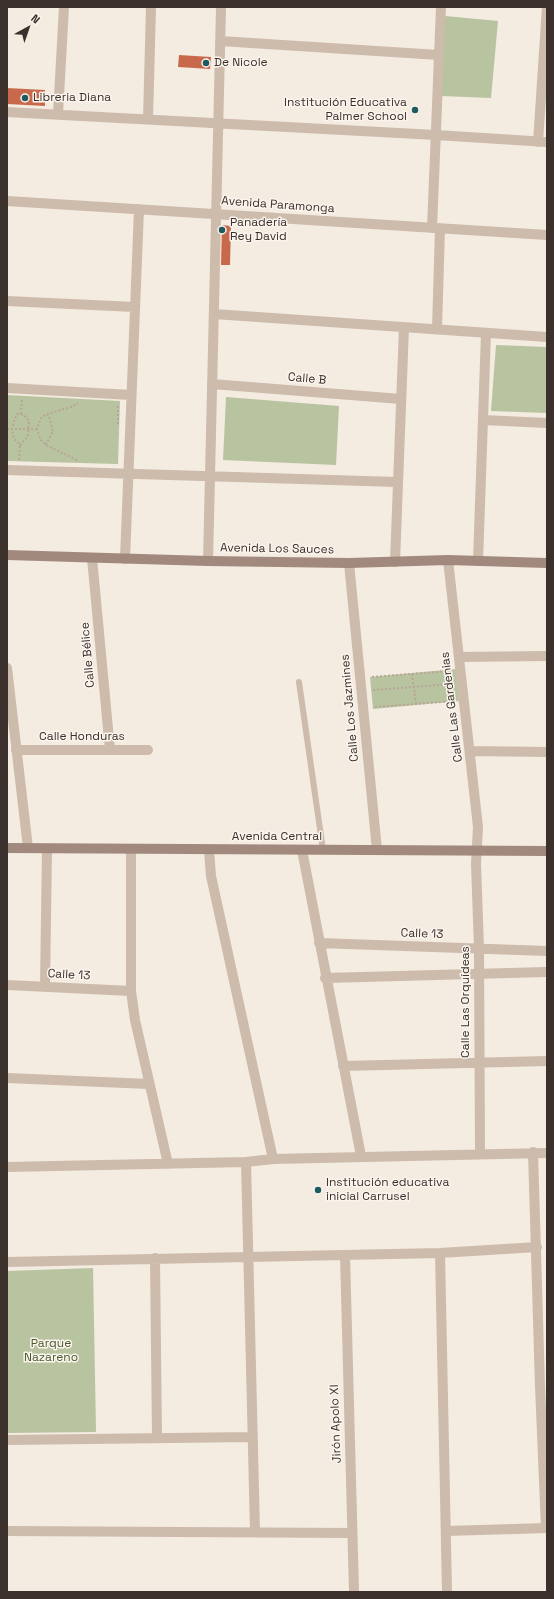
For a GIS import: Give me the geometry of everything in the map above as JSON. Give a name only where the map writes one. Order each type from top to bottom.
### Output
[{"type":"street","points":[[58,114],[64,7]]},
{"type":"street","points":[[148,119],[151,7]]},
{"type":"street","points":[[208,561],[221,7]]},
{"type":"street","points":[[437,329],[436,134],[441,7]]},
{"type":"street","points":[[7,112],[436,134],[542,142],[546,7]]},
{"type":"street","points":[[220,41],[439,55]]},
{"type":"street","name":"Avenida Paramonga","points":[[7,201],[547,235]]},
{"type":"street","points":[[125,559],[138,209]]},
{"type":"street","points":[[7,301],[135,307]]},
{"type":"street","points":[[214,314],[547,337]]},
{"type":"street","points":[[395,562],[404,327]]},
{"type":"street","points":[[478,561],[486,333]]},
{"type":"street","name":"Calle B","points":[[212,384],[401,399]]},
{"type":"street","points":[[7,388],[131,395]]},
{"type":"street","points":[[483,420],[547,423]]},
{"type":"street","points":[[7,470],[397,482]]},
{"type":"street","name":"Avenida Los Sauces","points":[[7,555],[208,561],[349,563],[448,560],[547,563]]},
{"type":"street","name":"Calle Bélice","points":[[92,558],[110,750]]},
{"type":"street","name":"Calle Las Gardenias","points":[[448,560],[478,827],[478,851]]},
{"type":"street","name":"Calle Los Jazmines","points":[[349,563],[377,850]]},
{"type":"street","points":[[459,657],[547,656]]},
{"type":"street","points":[[7,668],[28,848]]},
{"type":"street","name":"Calle Honduras","points":[[16,750],[148,750]]},
{"type":"street","points":[[470,751],[547,752]]},
{"type":"street","name":"Avenida Central","points":[[7,848],[547,851]]},
{"type":"street","points":[[46,987],[47,848]]},
{"type":"street","points":[[131,849],[131,990],[135,1020],[168,1164]]},
{"type":"street","points":[[209,850],[211,876],[273,1159]]},
{"type":"street","points":[[302,850],[325,978],[361,1156]]},
{"type":"street","name":"Calle Las Orquídeas","points":[[478,851],[476,864],[479,948],[478,1063],[480,1153]]},
{"type":"street","name":"Calle 13","points":[[319,943],[547,951]]},
{"type":"street","points":[[325,978],[479,972],[547,972]]},
{"type":"street","name":"Calle 13","points":[[7,985],[131,990]]},
{"type":"street","points":[[343,1066],[547,1061]]},
{"type":"street","points":[[7,1078],[149,1084]]},
{"type":"street","points":[[446,1531],[546,1528],[542,1263],[537,1247],[534,1152]]},
{"type":"street","points":[[7,1167],[246,1162],[273,1159],[361,1156],[534,1152],[547,1153]]},
{"type":"street","points":[[246,1162],[255,1531]]},
{"type":"street","points":[[7,1262],[440,1253],[537,1247]]},
{"type":"street","points":[[440,1253],[447,1592]]},
{"type":"street","name":"Jirón Apolo XI","points":[[345,1255],[354,1592]]},
{"type":"street","points":[[155,1258],[157,1438]]},
{"type":"street","points":[[7,1440],[252,1437]]},
{"type":"street","points":[[7,1531],[255,1531],[352,1533]]},
{"type":"lane","points":[[299,682],[323,850]]},
{"type":"path","points":[[21,414],[22,398],[30,398]]},
{"type":"path","points":[[74,462],[82,462],[46,445],[41,440],[37,429],[41,418],[47,414],[71,407],[82,401],[75,400]]},
{"type":"path","points":[[111,402],[118,402],[118,425]]},
{"type":"path","points":[[13,460],[19,460],[20,445],[26,440],[28,429],[27,418],[21,414]]},
{"type":"path","points":[[20,445],[14,439],[12,430],[15,416],[21,414]]},
{"type":"path","points":[[46,445],[53,431],[47,414]]},
{"type":"path","points":[[7,429],[37,429]]},
{"type":"path","points":[[372,677],[454,670]]},
{"type":"path","points":[[412,674],[416,704]]},
{"type":"path","points":[[373,690],[455,684]]},
{"type":"path","points":[[375,708],[457,701]]},
{"type":"green space","points":[[445,16],[498,21],[491,98],[441,96]]},
{"type":"green space","points":[[496,345],[547,347],[547,413],[491,411]]},
{"type":"green space","points":[[7,395],[120,401],[118,464],[7,461]]},
{"type":"green space","points":[[226,397],[339,406],[336,465],[223,460]]},
{"type":"green space","points":[[456,669],[459,701],[373,709],[370,677]]},
{"type":"green space","name":"Parque Nazareno","points":[[93,1268],[96,1432],[7,1433],[7,1271]]},
{"type":"building","points":[[179,55],[211,57],[210,69],[178,67]]},
{"type":"building","points":[[7,88],[45,90],[45,106],[7,104]]},
{"type":"building","points":[[222,225],[231,226],[230,265],[221,265]]},
{"type":"place","name":"De Nicole","points":[[206,63]]},
{"type":"place","name":"Libreria Diana","points":[[25,98]]},
{"type":"place","name":"Institución Educativa Palmer School","points":[[415,110]]},
{"type":"place","name":"Panadería Rey David","points":[[222,230]]},
{"type":"place","name":"Institución educativa inicial Carrusel","points":[[318,1190]]}]
